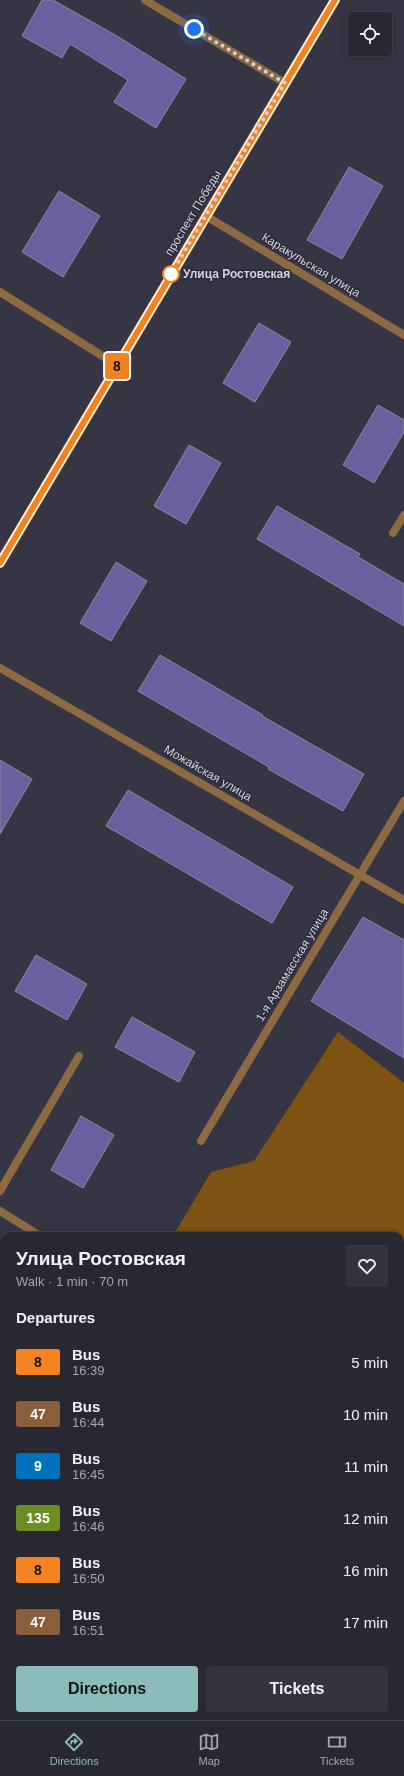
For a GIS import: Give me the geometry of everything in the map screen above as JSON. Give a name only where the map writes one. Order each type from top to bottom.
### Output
[{"type":"main road","name":"проспект Победы","points":[[0,562],[335,0]]},
{"type":"street","points":[[145,0],[285,83]]},
{"type":"street","name":"Каракульская улица","points":[[206,216],[404,335]]},
{"type":"street","points":[[0,292],[117,365]]},
{"type":"street","points":[[393,533],[404,515]]},
{"type":"street","name":"Можайская улица","points":[[0,668],[404,900]]},
{"type":"street","name":"1-я Арзамасская улица","points":[[201,1141],[404,801]]},
{"type":"street","points":[[0,1191],[79,1056]]},
{"type":"street","points":[[0,1211],[34,1232]]},
{"type":"shaded area","points":[[338,1032],[404,1083],[404,1232],[175,1232],[211,1172],[254,1161]]},
{"type":"building","points":[[42,0],[53,0],[117,36],[186,79],[156,128],[114,102],[128,80],[70,44],[62,58],[22,36]]},
{"type":"building","points":[[349,167],[383,186],[342,259],[307,240]]},
{"type":"building","points":[[59,191],[100,216],[63,277],[22,252]]},
{"type":"building","points":[[259,323],[291,342],[255,402],[223,383]]},
{"type":"building","points":[[378,405],[404,420],[404,432],[374,483],[343,465]]},
{"type":"building","points":[[189,445],[221,463],[186,524],[154,506]]},
{"type":"building","points":[[277,506],[360,554],[358,557],[404,584],[404,626],[257,539]]},
{"type":"building","points":[[116,562],[147,581],[111,641],[80,623]]},
{"type":"building","points":[[160,655],[263,715],[262,716],[364,774],[343,811],[268,769],[269,767],[138,691]]},
{"type":"building","points":[[0,760],[32,779],[0,834]]},
{"type":"building","points":[[128,790],[293,887],[272,923],[106,826]]},
{"type":"building","points":[[363,917],[404,940],[404,1058],[311,1001]]},
{"type":"building","points":[[36,955],[87,984],[67,1020],[15,991]]},
{"type":"building","points":[[132,1017],[195,1052],[179,1082],[115,1047]]},
{"type":"building","points":[[81,1116],[114,1135],[83,1188],[51,1170]]},
{"type":"bus line","name":"8","points":[[0,563],[335,0]]},
{"type":"place","name":"Улица Ростовская","points":[[171,274]]},
{"type":"route","points":[[171,274],[285,83],[194,29]]}]
